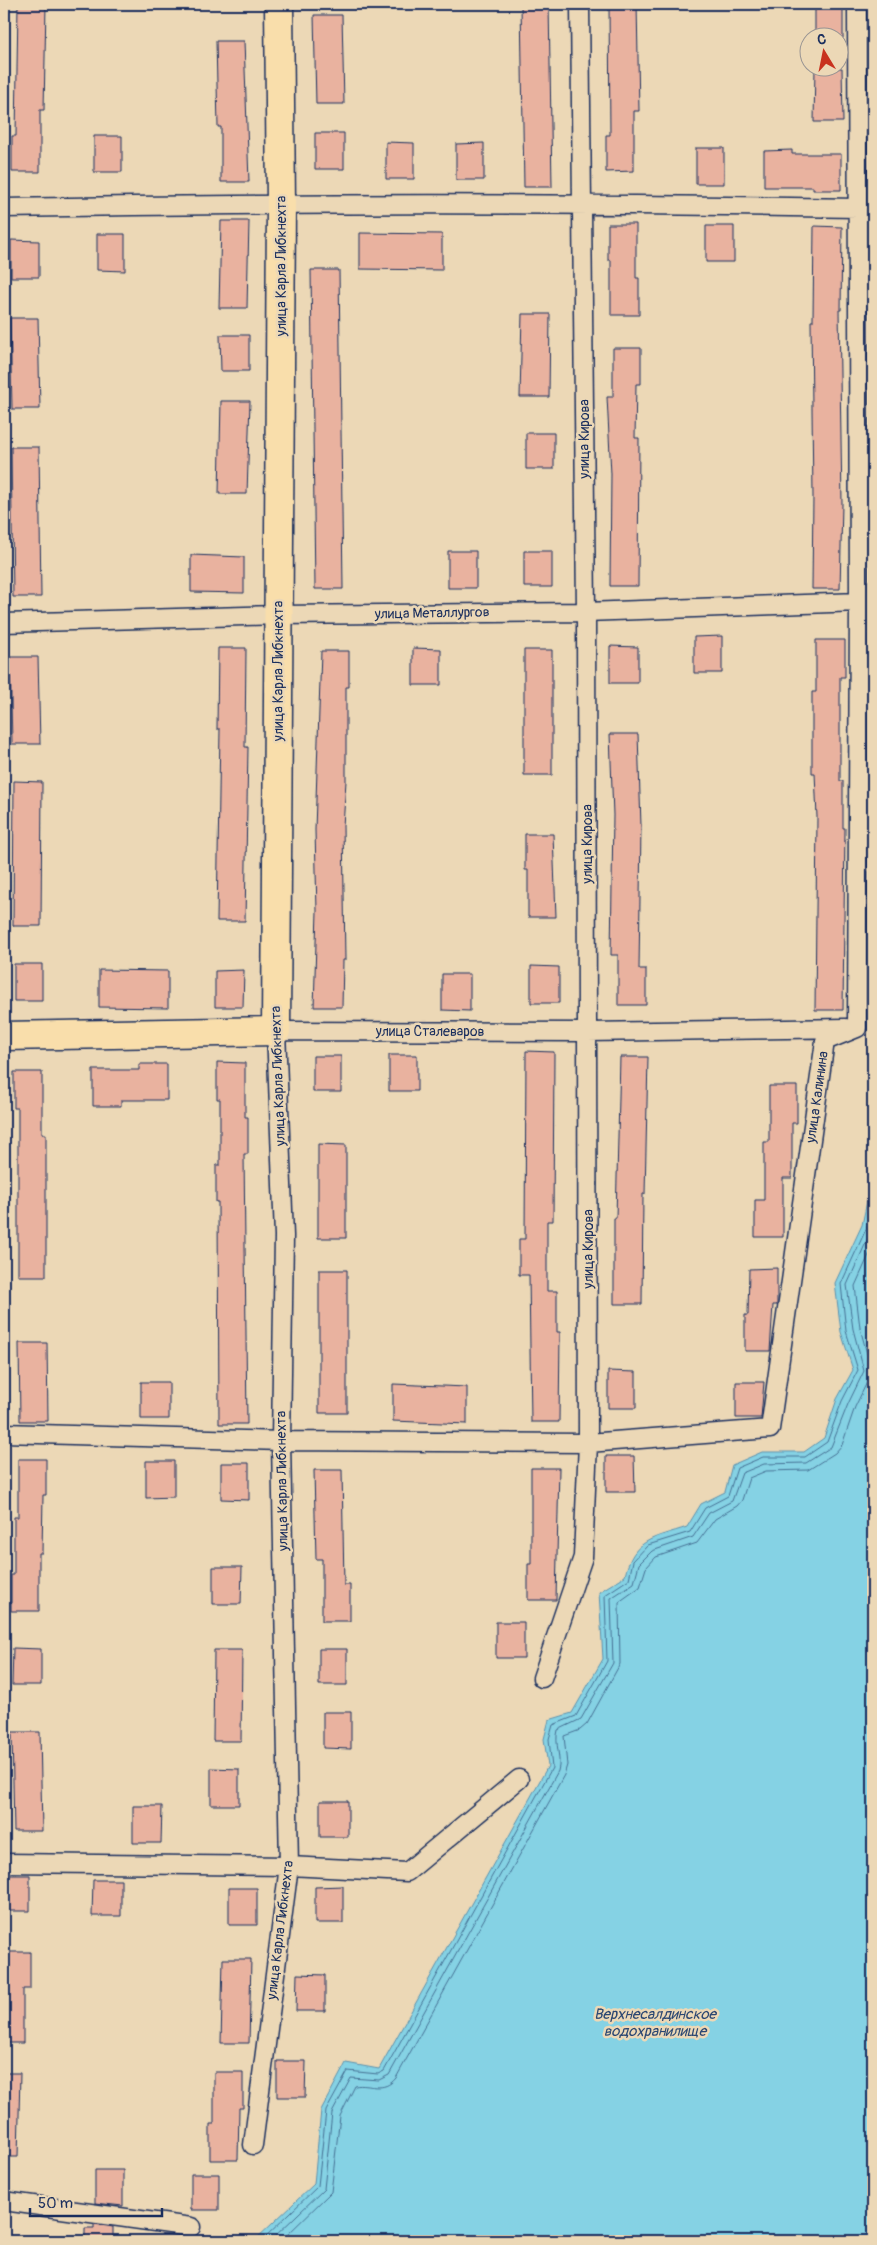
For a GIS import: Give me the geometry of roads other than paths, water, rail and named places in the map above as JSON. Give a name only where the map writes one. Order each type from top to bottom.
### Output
[{"type":"main road","name":"улица Карла Либкнехта","points":[[276,1031],[281,204],[279,4]]},
{"type":"main road","name":"улица Сталеваров","points":[[4,1036],[276,1031]]},
{"type":"street","name":"улица Кирова","points":[[542,1678],[583,1558],[588,1443],[586,612],[580,4]]},
{"type":"street","points":[[856,1028],[859,602],[857,4]]},
{"type":"street","points":[[4,208],[281,204],[582,203],[858,208]]},
{"type":"street","name":"улица Металлургов","points":[[4,623],[278,615],[586,612],[859,602]]},
{"type":"street","name":"улица Сталеваров","points":[[276,1031],[588,1032],[856,1028]]},
{"type":"street","name":"улица Калинина","points":[[588,1443],[770,1429],[825,1041],[856,1028]]},
{"type":"street","name":"улица Карла Либкнехта","points":[[253,2145],[289,1866],[281,1441],[284,1236],[276,1031]]},
{"type":"street","points":[[4,1433],[281,1441],[588,1443]]},
{"type":"street","points":[[4,1862],[289,1866],[407,1872],[519,1779]]},
{"type":"street","points":[[4,2201],[191,2227]]},
{"type":"water","name":"Верхнесалдинское водохранилище","points":[[873,1173],[873,2241],[254,2241],[314,2184],[321,2110],[346,2063],[379,2069],[548,1766],[544,1739],[549,1720],[572,1713],[603,1659],[599,1592],[625,1576],[634,1554],[647,1541],[687,1527],[701,1504],[725,1492],[732,1465],[762,1452],[804,1452],[824,1438],[837,1399],[853,1370],[841,1332],[835,1283],[862,1225]]}]
